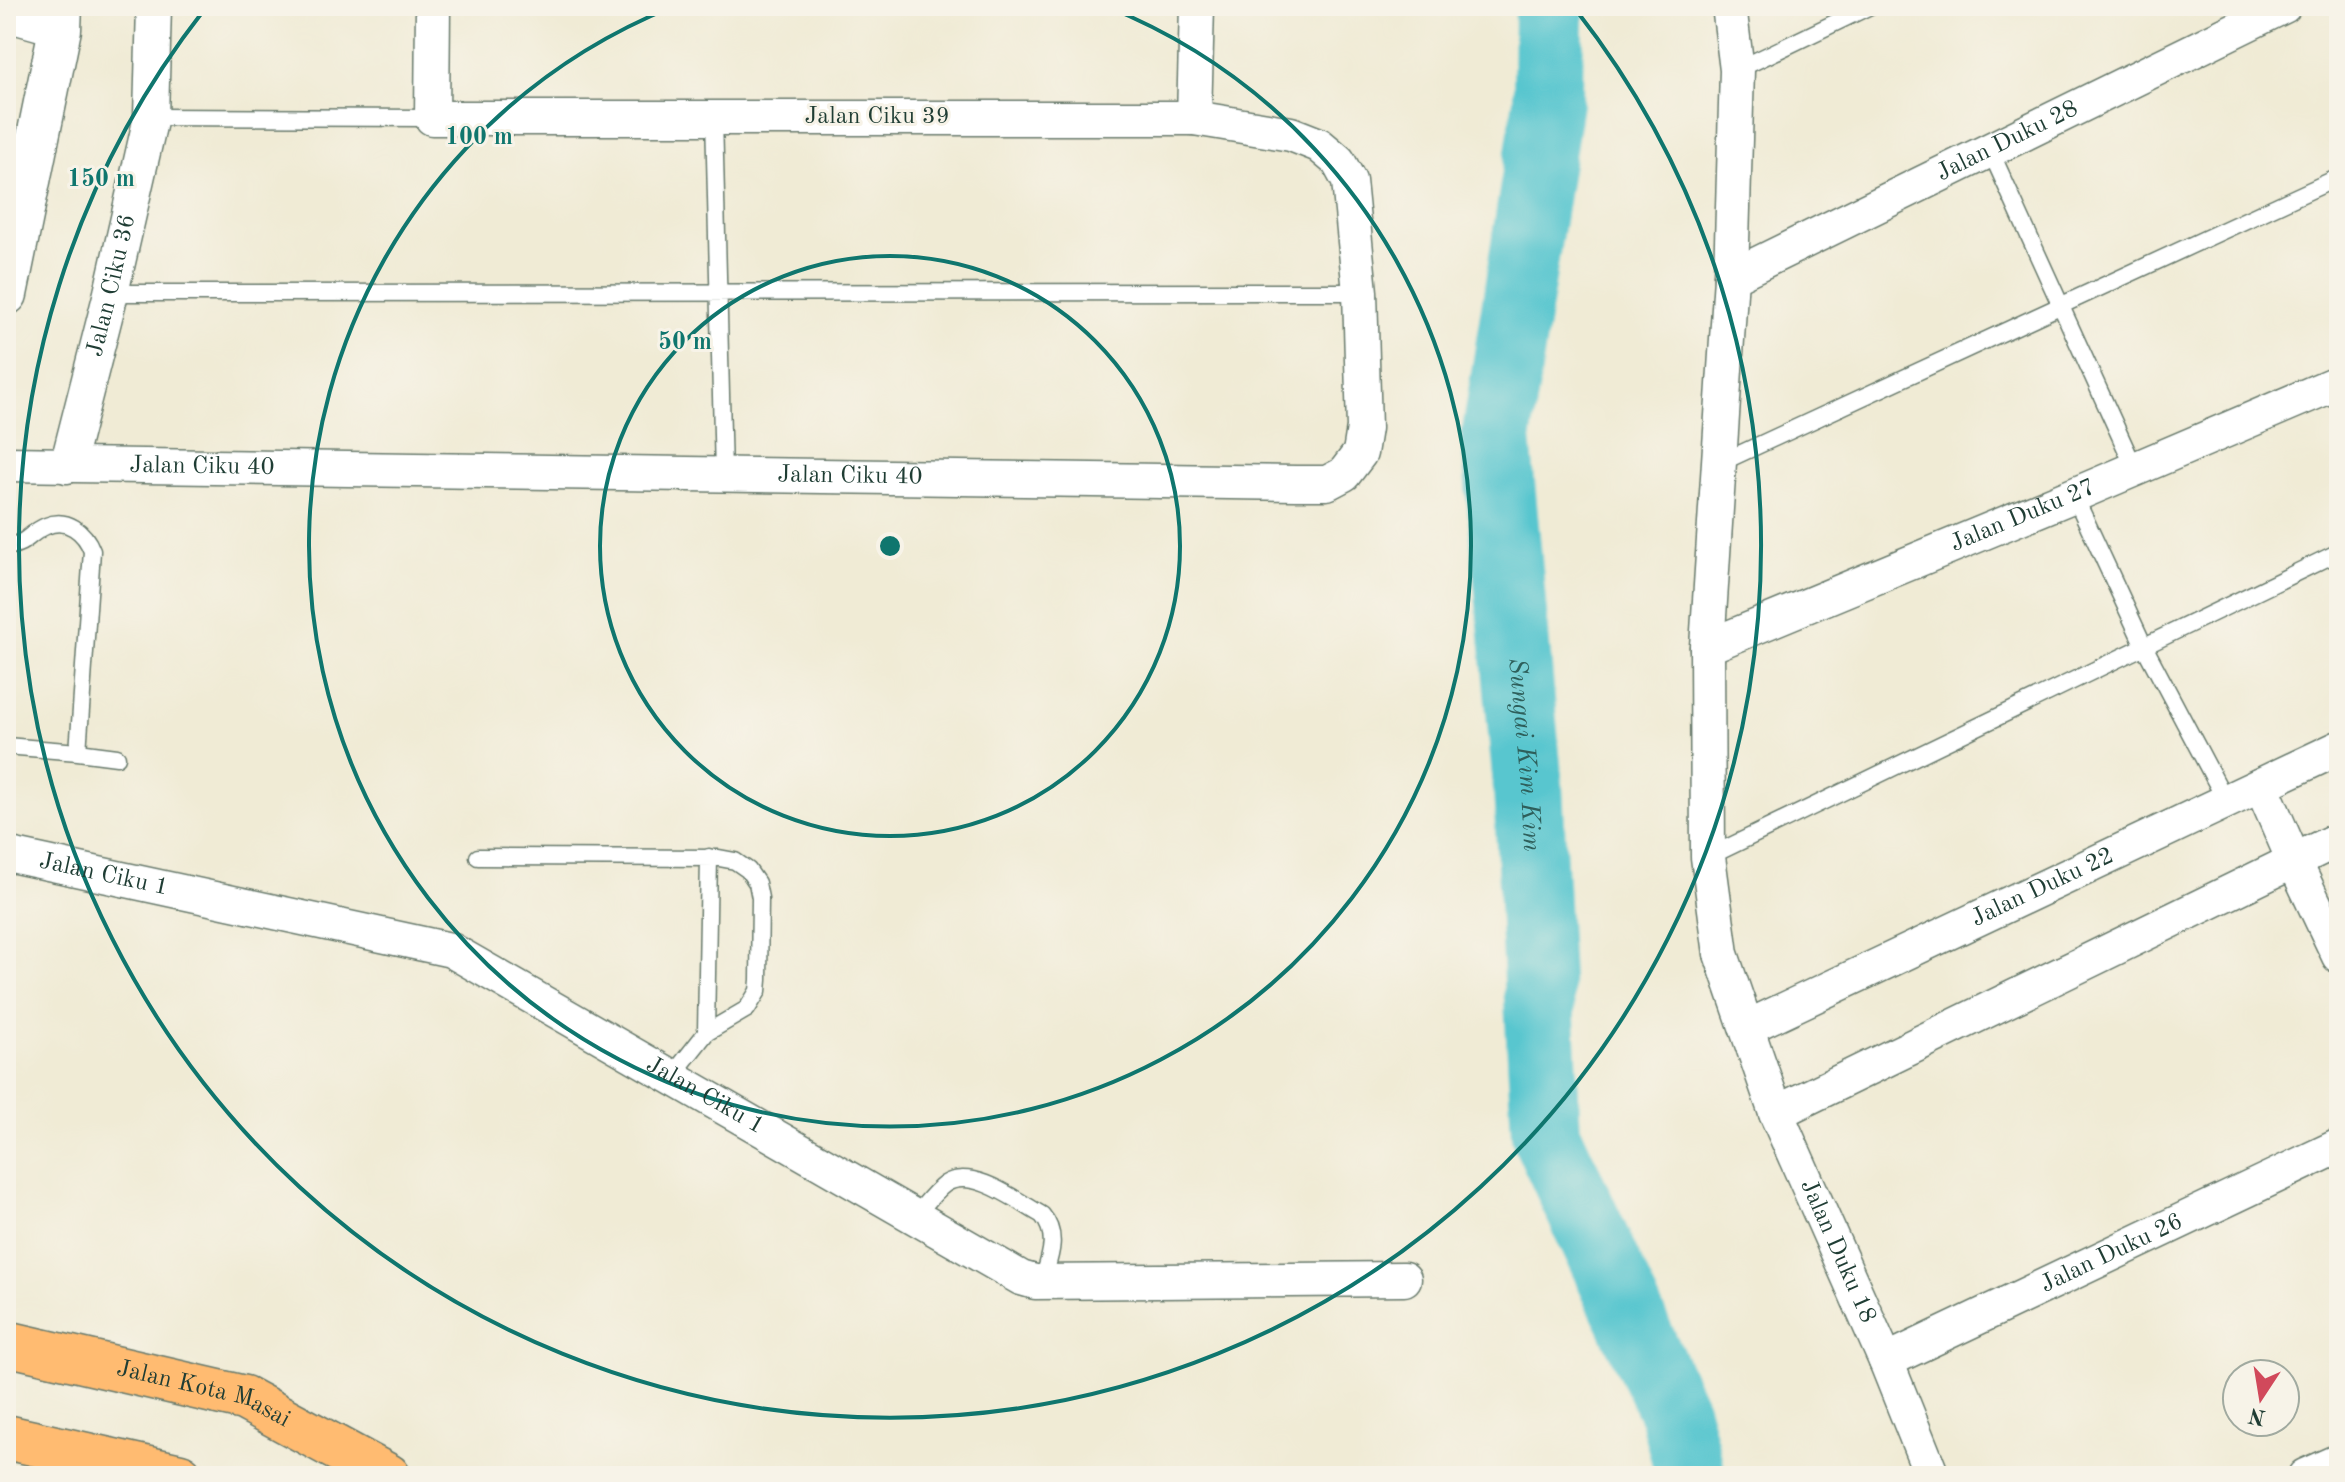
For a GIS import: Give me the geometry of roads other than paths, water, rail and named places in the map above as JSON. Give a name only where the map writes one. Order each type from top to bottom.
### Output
[{"type":"main road","name":"Jalan Kota Masai","points":[[6,1343],[244,1398],[388,1476]]},
{"type":"main road","points":[[6,1437],[180,1476]]},
{"type":"street","name":"Jalan Ciku 36","points":[[67,466],[151,117],[154,6]]},
{"type":"street","points":[[432,118],[433,6]]},
{"type":"street","points":[[1194,118],[1197,6]]},
{"type":"street","name":"Jalan Duku 18","points":[[1729,6],[1737,70],[1731,277],[1707,647],[1708,857],[1719,945],[1776,1113],[1886,1361],[1932,1476]]},
{"type":"street","name":"Jalan Duku 28","points":[[1731,277],[2284,6]]},
{"type":"street","points":[[6,14],[61,18],[6,294]]},
{"type":"street","name":"Jalan Ciku 39","points":[[432,118],[1194,118],[1291,134],[1319,145]]},
{"type":"street","name":"Jalan Ciku 40","points":[[6,464],[1327,483],[1344,474],[1360,453],[1364,428],[1360,292],[1349,181],[1338,161],[1319,145]]},
{"type":"street","name":"Jalan Duku 27","points":[[1707,647],[2339,382]]},
{"type":"street","name":"Jalan Duku 22","points":[[1748,1027],[2339,748]]},
{"type":"street","points":[[2261,785],[2339,956]]},
{"type":"street","points":[[1776,1113],[2339,839]]},
{"type":"street","name":"Jalan Ciku 1","points":[[6,854],[451,950],[1021,1278],[1042,1283],[1404,1279]]},
{"type":"street","name":"Jalan Duku 26","points":[[1886,1361],[2339,1146]]},
{"type":"street","points":[[2305,1476],[2339,1461]]},
{"type":"lane","points":[[1737,70],[1870,6]]},
{"type":"lane","points":[[151,117],[432,118]]},
{"type":"lane","points":[[714,117],[723,474]]},
{"type":"lane","points":[[1990,150],[2135,469]]},
{"type":"lane","points":[[1719,463],[2339,177]]},
{"type":"lane","points":[[111,293],[1360,292]]},
{"type":"lane","points":[[2074,495],[2144,646],[2226,801]]},
{"type":"lane","points":[[6,547],[24,543],[44,526],[57,524],[79,531],[92,551],[78,752]]},
{"type":"lane","points":[[1708,857],[2339,552]]},
{"type":"lane","points":[[6,746],[117,757]]},
{"type":"lane","points":[[478,857],[709,857],[735,861],[748,870],[757,883],[760,898],[758,991],[747,1009],[706,1033],[672,1076]]},
{"type":"lane","points":[[706,1033],[709,857]]},
{"type":"lane","points":[[915,1216],[943,1185],[954,1179],[969,1178],[982,1182],[1042,1215],[1048,1222],[1053,1244],[1042,1283]]},
{"type":"waterway","name":"Sungai Kim Kim","points":[[1549,6],[1548,102],[1496,439],[1528,787],[1546,1134],[1674,1413],[1691,1476]]}]
